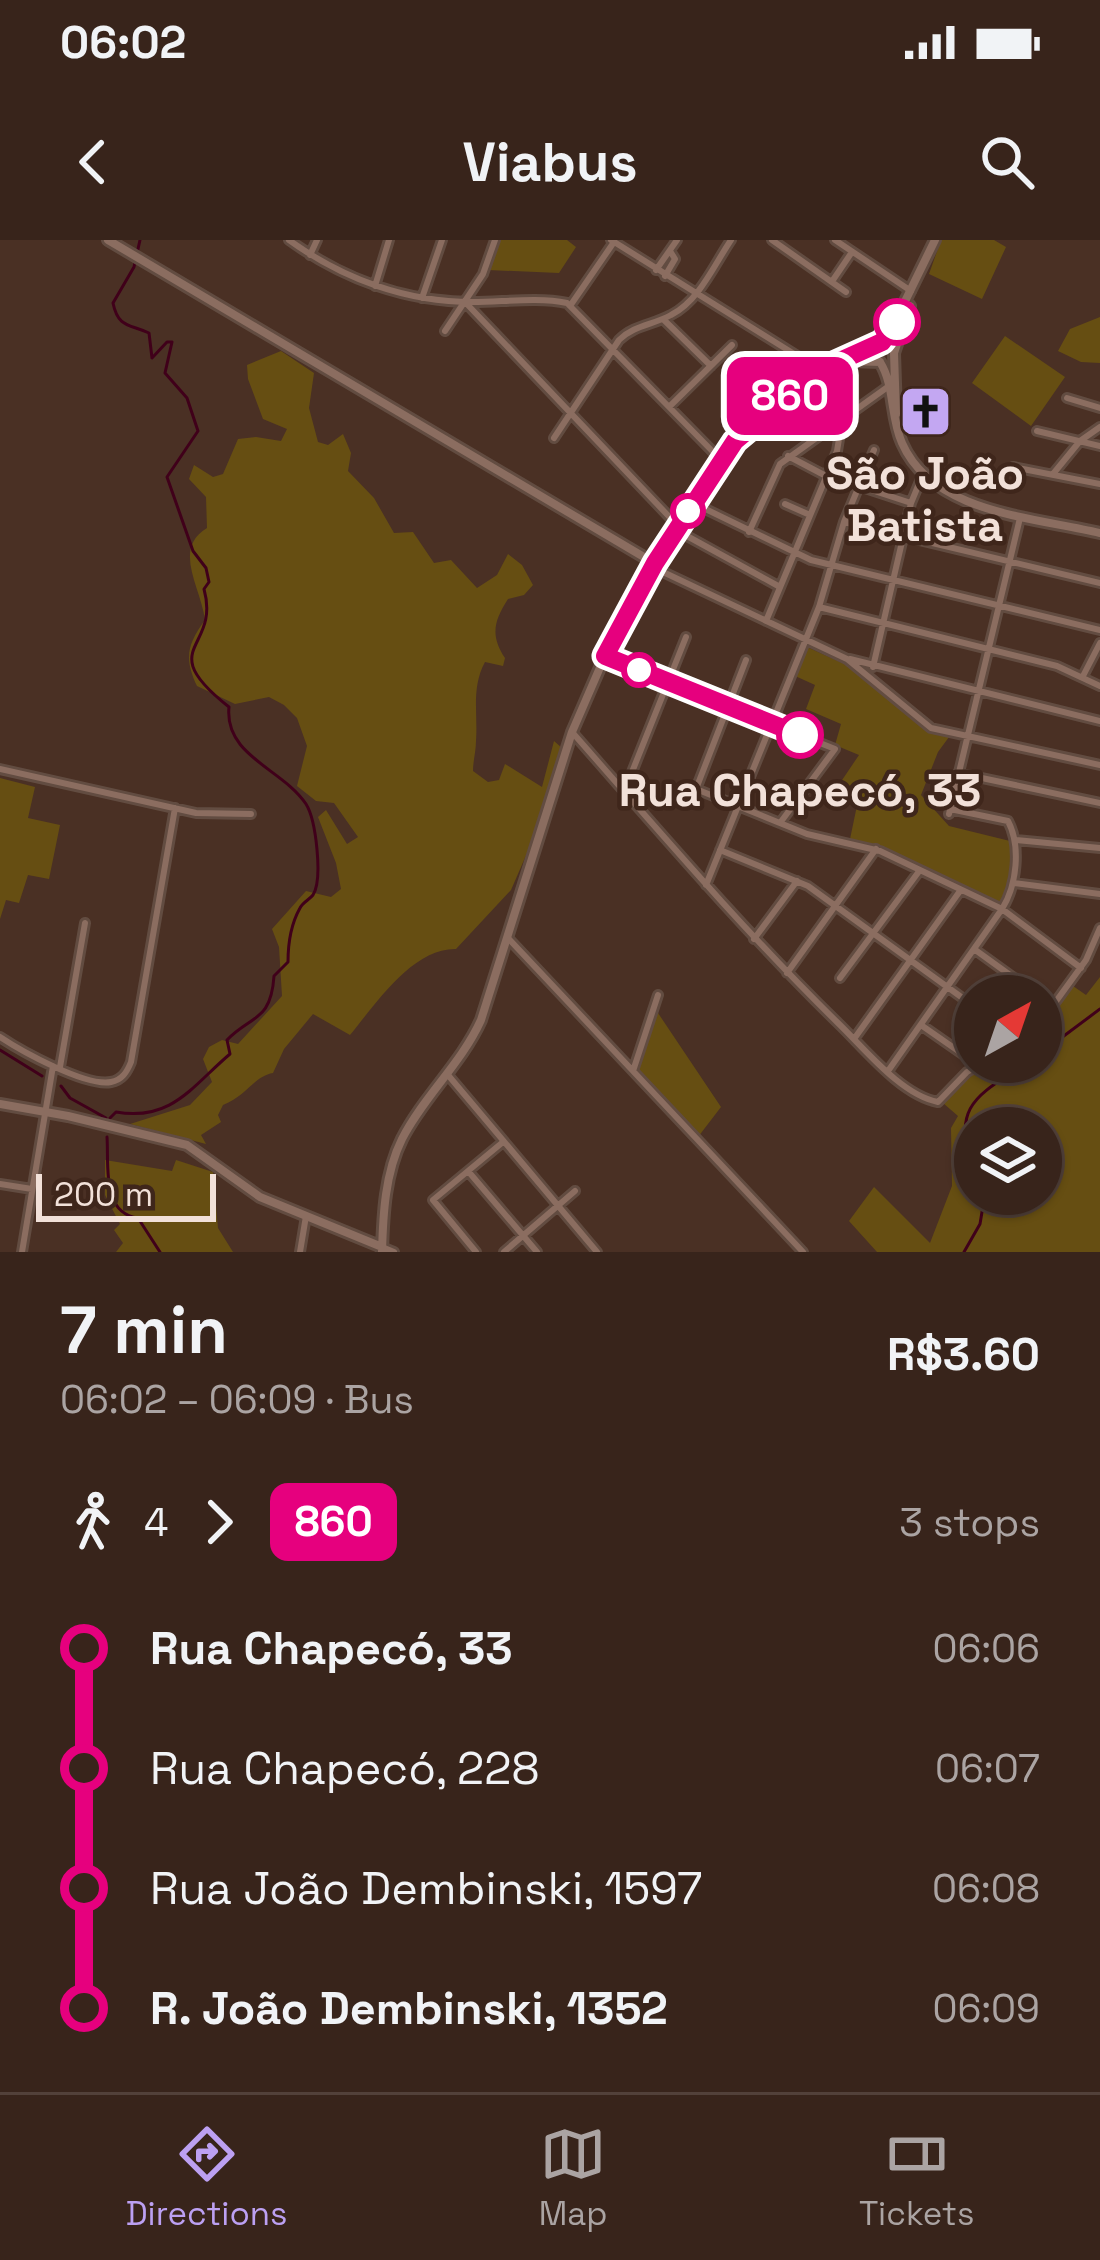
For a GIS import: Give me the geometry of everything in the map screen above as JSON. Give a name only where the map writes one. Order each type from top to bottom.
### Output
[{"type":"main road","points":[[108,240],[655,563]]},
{"type":"main road","points":[[797,390],[851,361],[889,361],[935,240]]},
{"type":"main road","points":[[927,260],[894,327],[873,353],[907,454],[923,474],[954,496],[1100,533]]},
{"type":"main road","points":[[0,1104],[187,1145],[249,1191],[382,1250],[394,1158],[411,1124],[482,1019],[572,732],[605,656],[693,502],[735,441],[820,370],[879,344],[890,345],[894,353],[897,429]]},
{"type":"street","points":[[289,240],[375,286],[422,298],[559,301],[570,306],[720,459]]},
{"type":"street","points":[[310,255],[317,240]]},
{"type":"street","points":[[422,298],[442,240]]},
{"type":"street","points":[[445,331],[485,269],[495,240]]},
{"type":"street","points":[[656,270],[677,240]]},
{"type":"street","points":[[554,438],[611,348],[630,330],[663,319],[694,295],[730,240]]},
{"type":"street","points":[[772,240],[846,292]]},
{"type":"street","points":[[835,240],[911,291]]},
{"type":"street","points":[[833,280],[853,240]]},
{"type":"street","points":[[375,286],[386,241]]},
{"type":"street","points":[[570,306],[612,241],[820,370]]},
{"type":"street","points":[[665,276],[675,260],[670,251]]},
{"type":"street","points":[[465,302],[677,528],[780,586]]},
{"type":"street","points":[[663,319],[711,366]]},
{"type":"street","points":[[669,407],[731,345]]},
{"type":"street","points":[[748,532],[778,467],[788,456],[887,393]]},
{"type":"street","points":[[1067,398],[1100,408]]},
{"type":"street","points":[[766,621],[842,434],[842,421]]},
{"type":"street","points":[[1053,474],[1080,441],[1100,427]]},
{"type":"street","points":[[1037,431],[1100,446]]},
{"type":"street","points":[[706,885],[819,608],[844,522],[874,450]]},
{"type":"street","points":[[788,456],[826,476]]},
{"type":"street","points":[[1012,467],[1100,484]]},
{"type":"street","points":[[874,667],[911,503],[923,474]]},
{"type":"street","points":[[859,486],[911,503]]},
{"type":"street","points":[[693,502],[794,554],[1100,629]]},
{"type":"street","points":[[784,504],[810,515]]},
{"type":"street","points":[[888,1071],[1002,909],[1013,883],[1016,840],[1006,819],[949,811],[1020,514]]},
{"type":"street","points":[[844,522],[1100,583]]},
{"type":"street","points":[[655,563],[663,572],[847,658],[1100,719]]},
{"type":"street","points":[[819,608],[988,649],[1083,676],[1100,686]]},
{"type":"street","points":[[624,792],[686,637]]},
{"type":"street","points":[[1083,676],[1100,643]]},
{"type":"street","points":[[605,656],[835,749],[780,823]]},
{"type":"street","points":[[847,658],[927,726],[1100,765]]},
{"type":"street","points":[[746,660],[696,789],[816,836],[876,849],[1002,909],[1081,968]]},
{"type":"street","points":[[572,732],[754,939],[888,1071],[938,1102],[960,1083]]},
{"type":"street","points":[[0,769],[219,816],[251,814]]},
{"type":"street","points":[[958,773],[1100,803]]},
{"type":"street","points":[[0,1037],[56,1066],[107,1083],[126,1073],[175,808]]},
{"type":"street","points":[[1016,840],[1100,848]]},
{"type":"street","points":[[787,973],[876,849]]},
{"type":"street","points":[[720,850],[797,880],[954,991]]},
{"type":"street","points":[[840,979],[920,870]]},
{"type":"street","points":[[754,939],[797,880]]},
{"type":"street","points":[[1013,883],[1100,894]]},
{"type":"street","points":[[854,1039],[961,890]]},
{"type":"street","points":[[22,1252],[45,1112],[86,922]]},
{"type":"street","points":[[1062,994],[1100,928]]},
{"type":"street","points":[[508,938],[803,1252]]},
{"type":"street","points":[[974,949],[1010,975]]},
{"type":"street","points":[[633,1071],[658,995]]},
{"type":"street","points":[[921,1025],[954,1046]]},
{"type":"street","points":[[448,1075],[597,1252]]},
{"type":"street","points":[[476,1252],[433,1200],[504,1142]]},
{"type":"street","points":[[468,1171],[537,1252]]},
{"type":"street","points":[[0,1184],[32,1189]]},
{"type":"street","points":[[504,1252],[574,1192]]},
{"type":"street","points":[[300,1252],[306,1216]]},
{"type":"street","points":[[382,1250],[394,1252]]},
{"type":"shaded area","points":[[500,240],[567,240],[576,247],[559,273],[488,270]]},
{"type":"shaded area","points":[[941,240],[994,240],[1006,247],[982,299],[929,274]]},
{"type":"shaded area","points":[[1100,317],[1100,363],[1081,362],[1058,351],[1070,329]]},
{"type":"shaded area","points":[[1005,336],[1065,377],[1031,426],[972,383]]},
{"type":"shaded area","points":[[281,351],[314,373],[309,408],[318,442],[328,445],[343,434],[351,453],[348,471],[374,498],[394,533],[413,532],[434,563],[451,560],[477,588],[497,575],[508,554],[522,565],[533,585],[524,595],[508,599],[497,621],[497,642],[505,658],[503,666],[485,662],[481,672],[473,771],[488,782],[499,780],[505,764],[542,787],[554,741],[562,748],[511,890],[456,949],[440,951],[410,968],[350,1035],[313,1014],[284,1049],[273,1073],[223,1105],[218,1115],[221,1122],[201,1135],[206,1144],[130,1124],[190,1105],[212,1082],[203,1059],[209,1047],[222,1040],[238,1044],[282,996],[279,947],[272,929],[306,891],[331,897],[341,889],[318,817],[326,810],[347,844],[358,837],[334,803],[316,801],[297,786],[307,746],[297,718],[269,697],[235,704],[197,686],[190,667],[191,644],[205,620],[191,570],[191,547],[207,528],[206,497],[189,479],[194,465],[213,477],[223,474],[238,439],[281,441],[287,429],[263,419],[247,365]]},
{"type":"shaded area","points":[[807,647],[849,666],[923,728],[949,737],[921,795],[949,826],[1010,841],[1010,880],[1001,905],[881,846],[850,839],[859,796],[834,792],[859,755],[835,745],[841,724],[806,709],[815,685],[793,675]]},
{"type":"shaded area","points":[[0,778],[35,787],[28,818],[60,825],[49,879],[28,875],[19,903],[6,900],[0,919]]},
{"type":"shaded area","points":[[1100,977],[1100,1252],[877,1252],[849,1221],[874,1187],[930,1243],[952,1186],[954,1123],[954,1215],[1062,1215],[1062,1107],[954,1107],[954,1113],[943,1103],[963,1083],[1062,1083],[1062,1001],[1073,986],[1086,995]]},
{"type":"shaded area","points":[[658,1013],[721,1107],[698,1137],[637,1071]]},
{"type":"shaded area","points":[[105,1160],[172,1171],[176,1160],[213,1172],[218,1228],[233,1252],[116,1252],[123,1243],[114,1230],[120,1224],[105,1195]]},
{"type":"waterway","points":[[110,1118],[116,1112],[135,1114],[167,1106],[230,1054],[227,1040],[269,1002],[274,976],[288,962],[294,921],[313,895],[318,876],[315,836],[306,804],[245,750],[230,724],[229,707],[195,672],[192,659],[204,625],[204,589],[209,582],[167,477],[198,431],[187,398],[165,373],[172,342],[152,358],[149,333],[122,321],[113,303],[134,267],[140,240]]},
{"type":"waterway","points":[[1062,1037],[1100,1009]]},
{"type":"waterway","points":[[0,1050],[42,1076]]},
{"type":"waterway","points":[[972,1107],[998,1083]]},
{"type":"waterway","points":[[61,1086],[70,1098],[106,1118]]},
{"type":"waterway","points":[[107,1137],[112,1198],[126,1214],[138,1218],[160,1252]]},
{"type":"waterway","points":[[964,1252],[982,1215]]},
{"type":"bus line","name":"860","points":[[800,735],[605,656],[655,563],[735,441],[820,370],[882,342],[897,322]]},
{"type":"place","name":"São João Batista","points":[[925,412]]},
{"type":"place","name":"Rua Chapecó, 33","points":[[800,735]]}]
